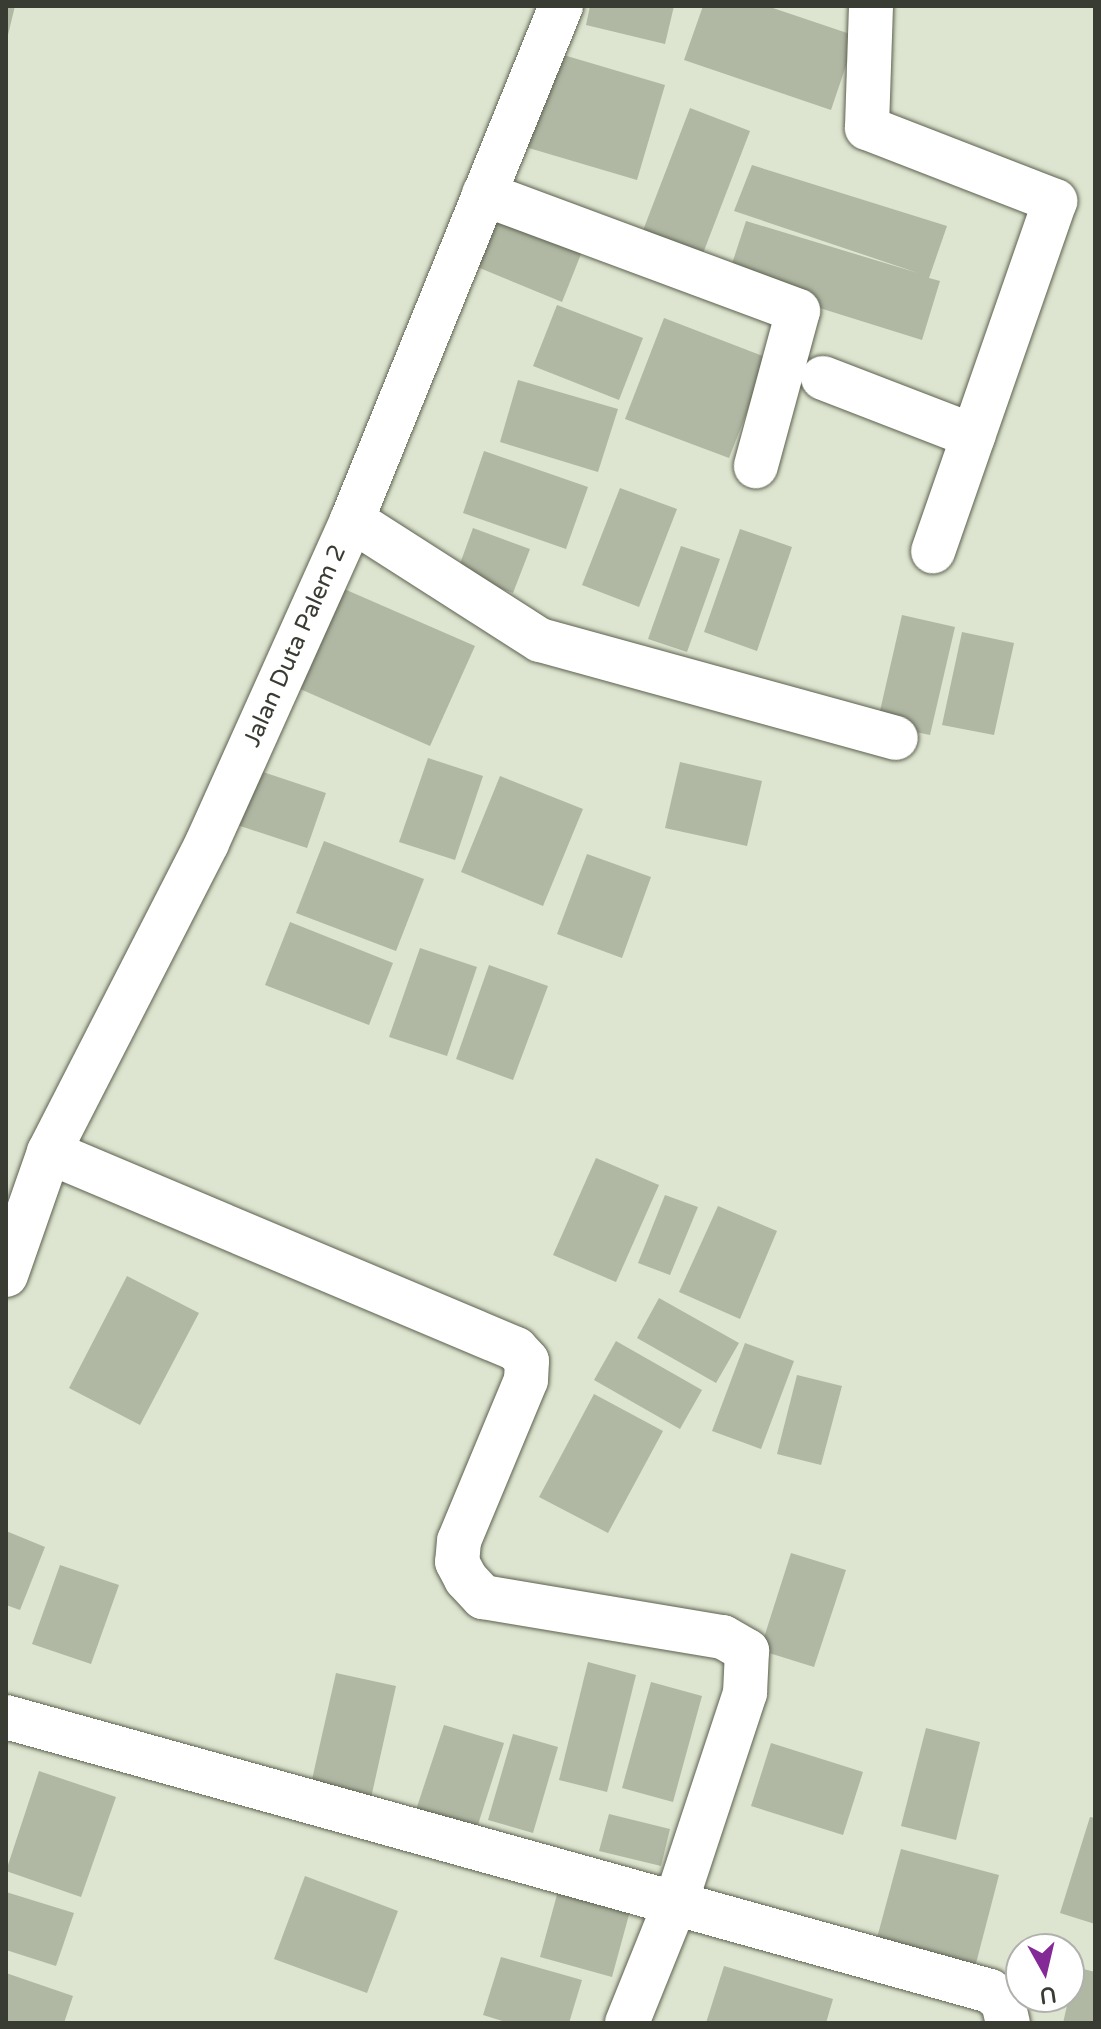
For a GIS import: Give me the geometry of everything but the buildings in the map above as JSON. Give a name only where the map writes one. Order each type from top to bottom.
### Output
[{"type":"street","name":"Jalan Duta Palem 2","points":[[6,1275],[49,1152],[207,843],[352,520],[561,6]]},
{"type":"street","points":[[871,6],[867,128],[1055,201],[933,551]]},
{"type":"street","points":[[484,194],[798,311],[756,466]]},
{"type":"street","points":[[823,378],[973,436]]},
{"type":"street","points":[[352,520],[540,640],[896,738]]},
{"type":"street","points":[[49,1152],[497,1337],[527,1361],[526,1380],[459,1541],[457,1562],[466,1579],[483,1597],[723,1637],[747,1651],[745,1693],[677,1899],[627,2023]]},
{"type":"street","points":[[6,1717],[677,1899],[990,1991],[1003,2002],[1008,2023]]}]
